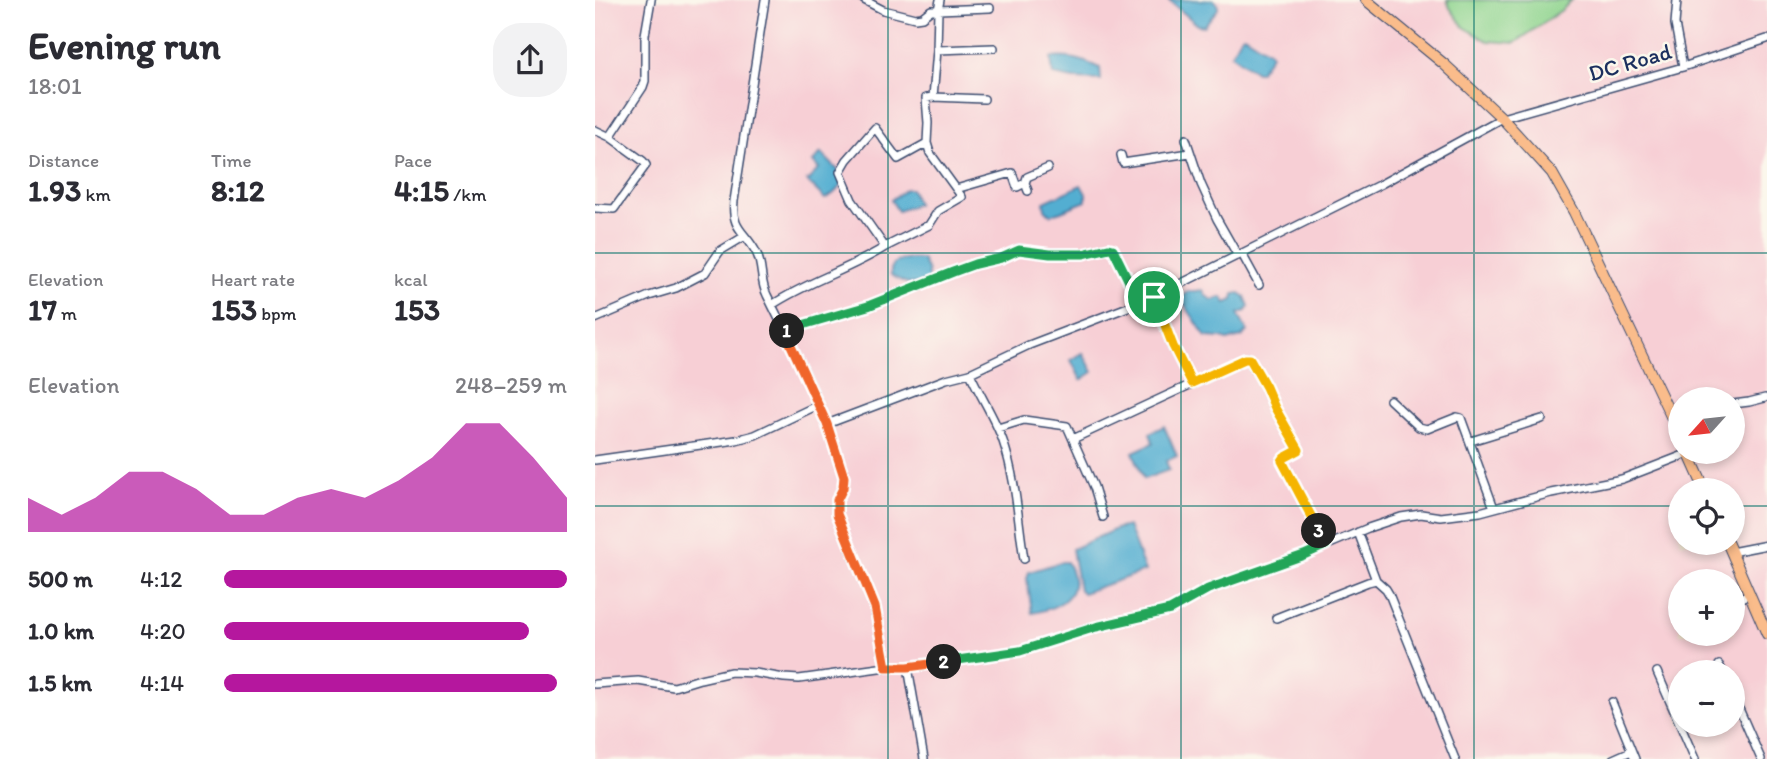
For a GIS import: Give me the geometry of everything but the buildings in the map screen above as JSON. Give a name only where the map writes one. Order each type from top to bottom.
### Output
[{"type":"main road","points":[[1366,0],[1444,64],[1502,118],[1552,173],[1668,401]]},
{"type":"main road","points":[[1732,555],[1767,634]]},
{"type":"street","points":[[610,137],[645,81],[645,35],[651,0]]},
{"type":"street","points":[[765,0],[733,212],[737,226],[756,252],[765,293],[827,424],[844,477],[843,488],[837,500],[837,514],[875,607],[886,667]]},
{"type":"street","points":[[864,0],[883,10],[915,18],[922,17],[931,10],[990,8]]},
{"type":"street","points":[[933,97],[940,0]]},
{"type":"street","points":[[1677,0],[1675,24],[1683,67]]},
{"type":"street","name":"DC Road","points":[[827,424],[946,379],[970,373],[1029,345],[1154,297],[1381,184],[1502,118],[1683,67],[1767,40]]},
{"type":"street","points":[[936,50],[994,48]]},
{"type":"street","points":[[772,305],[804,285],[858,262],[929,225],[938,211],[962,197],[930,153],[927,143],[926,97],[984,99]]},
{"type":"street","points":[[884,247],[852,200],[840,172],[875,128],[898,159],[927,143]]},
{"type":"street","points":[[595,130],[610,137],[646,165],[614,209],[595,208]]},
{"type":"street","points":[[1186,139],[1208,201],[1259,285]]},
{"type":"street","points":[[1121,155],[1123,163],[1190,153]]},
{"type":"street","points":[[1028,191],[1025,183],[1027,177],[1048,167]]},
{"type":"street","points":[[956,189],[1012,173],[1017,187],[1025,183]]},
{"type":"street","points":[[595,318],[676,288],[705,273],[720,251],[745,236]]},
{"type":"street","points":[[785,332],[868,306],[953,272],[1019,250],[1083,254],[1113,249],[1139,302]]},
{"type":"street","points":[[1154,297],[1173,346],[1192,383]]},
{"type":"street","points":[[1073,439],[1250,359],[1299,450],[1282,461],[1326,545]]},
{"type":"street","points":[[970,373],[998,428],[1009,461],[1024,559]]},
{"type":"street","points":[[1745,402],[1765,398]]},
{"type":"street","points":[[1390,400],[1419,427],[1427,429],[1457,417],[1461,418],[1495,508]]},
{"type":"street","points":[[595,460],[736,440],[755,435],[818,405]]},
{"type":"street","points":[[1471,441],[1542,419]]},
{"type":"street","points":[[998,428],[1024,420],[1067,426],[1094,487],[1103,517]]},
{"type":"street","points":[[595,684],[638,681],[674,687],[731,672],[799,679],[1020,651],[1096,627],[1170,610],[1208,589],[1401,517],[1421,514],[1441,517],[1495,508],[1622,479],[1668,460]]},
{"type":"street","points":[[1358,532],[1376,580],[1389,594],[1455,759]]},
{"type":"street","points":[[1745,546],[1767,545]]},
{"type":"street","points":[[1276,618],[1376,580]]},
{"type":"street","points":[[1745,596],[1749,594]]},
{"type":"street","points":[[908,667],[924,759]]},
{"type":"street","points":[[1657,672],[1695,759]]},
{"type":"street","points":[[1612,702],[1633,755],[1612,759]]},
{"type":"street","points":[[1745,722],[1761,759]]},
{"type":"shaded area","points":[[595,0],[1767,0],[1767,759],[595,759]]},
{"type":"green space","points":[[1447,0],[1572,0],[1515,43],[1488,41],[1464,27]]},
{"type":"water","points":[[1168,0],[1213,0],[1218,4],[1218,9],[1204,26],[1198,25]]},
{"type":"water","points":[[1244,35],[1270,52],[1271,55],[1259,72],[1231,54]]},
{"type":"water","points":[[1051,58],[1077,59],[1100,68],[1101,80],[1053,75]]},
{"type":"water","points":[[821,153],[838,170],[843,184],[825,199],[807,181],[819,169],[813,162]]},
{"type":"water","points":[[1081,185],[1086,201],[1051,215],[1045,209],[1044,202]]},
{"type":"water","points":[[906,189],[911,189],[917,204],[898,211],[891,200]]},
{"type":"water","points":[[905,259],[922,259],[928,272],[928,280],[909,284],[891,275],[894,264]]},
{"type":"water","points":[[1203,290],[1206,296],[1213,300],[1222,297],[1226,303],[1233,300],[1234,294],[1240,293],[1245,297],[1249,306],[1246,311],[1238,314],[1247,331],[1242,337],[1228,340],[1206,337],[1181,299],[1186,292]]},
{"type":"water","points":[[1083,353],[1093,372],[1081,380],[1071,360]]},
{"type":"water","points":[[1164,426],[1177,456],[1166,461],[1169,470],[1144,479],[1133,452],[1153,443],[1150,433]]},
{"type":"water","points":[[1128,526],[1145,571],[1083,593],[1079,590],[1072,549]]},
{"type":"water","points":[[1067,562],[1072,573],[1072,591],[1060,603],[1032,613],[1027,578],[1029,572]]},
{"type":"route","points":[[1113,249],[1139,302],[1154,297],[1173,346],[1192,383],[1250,359],[1299,450],[1282,461],[1326,545],[1208,589],[1170,610],[1096,627],[1020,651],[908,667],[886,667],[875,607],[837,514],[837,500],[843,488],[844,477],[827,424],[785,332],[868,306],[953,272],[1019,250],[1083,254],[1113,249]]}]
